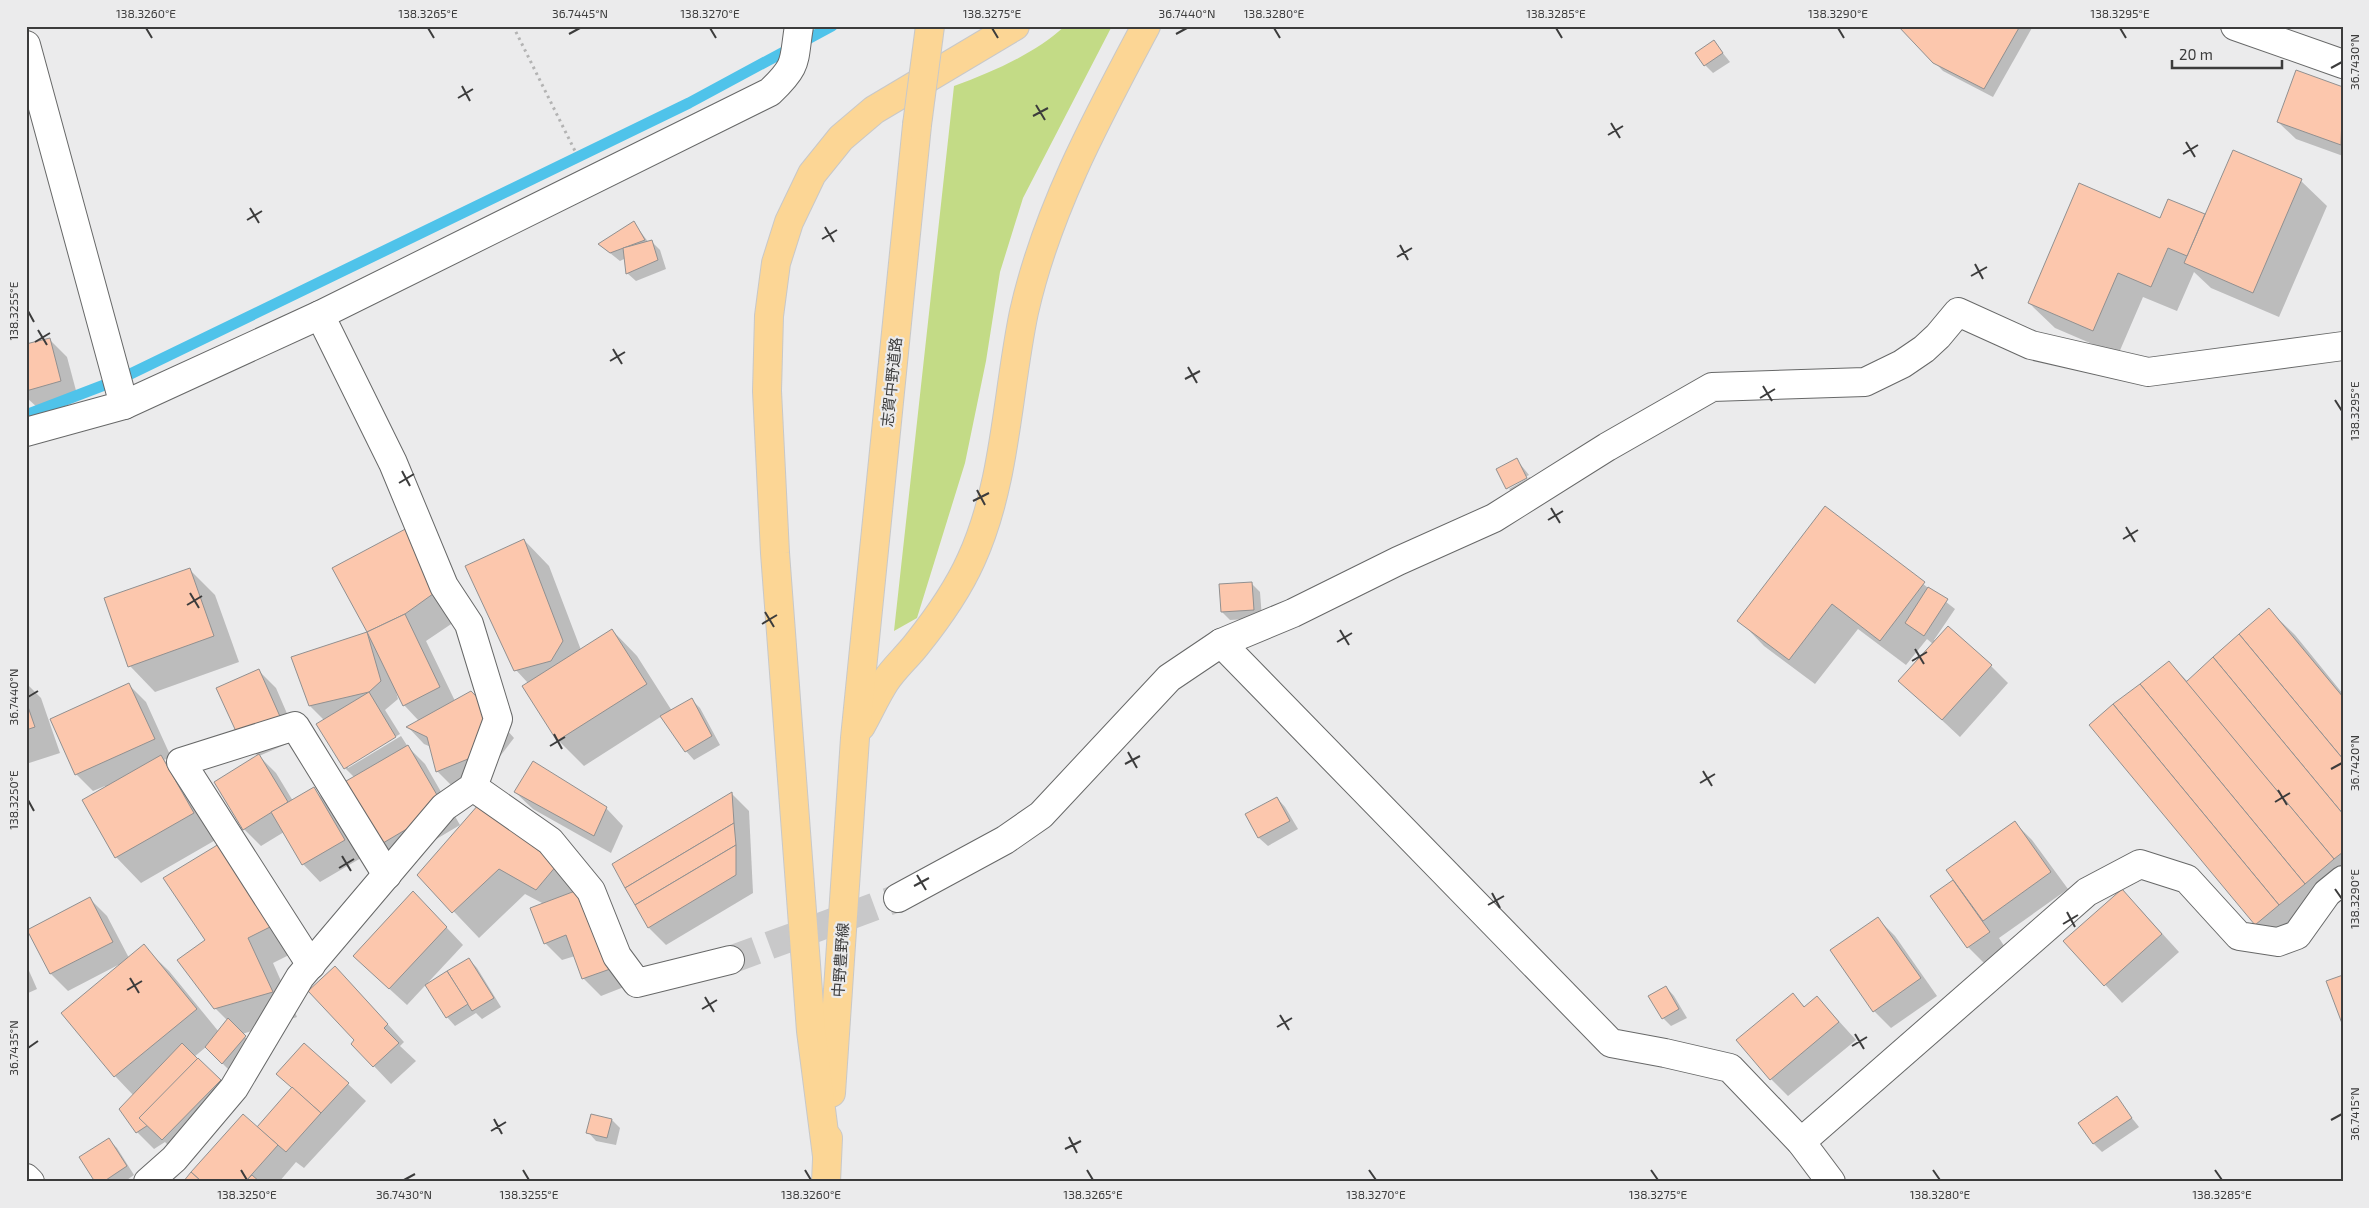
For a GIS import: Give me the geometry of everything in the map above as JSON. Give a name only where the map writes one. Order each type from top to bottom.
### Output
[{"type":"main road","name":"志賀中野道路","points":[[854,738],[917,125],[930,26]]},
{"type":"main road","points":[[826,1169],[811,1031],[775,553],[767,391],[769,316],[776,264],[789,222],[812,174],[841,138],[874,110],[1015,26]]},
{"type":"main road","points":[[854,738],[885,681],[917,645],[944,606],[971,560],[989,510],[1010,402],[1024,313],[1050,225],[1097,118],[1146,26]]},
{"type":"main road","name":"中野豊野線","points":[[826,1169],[854,738]]},
{"type":"street","points":[[2236,26],[2343,64]]},
{"type":"street","points":[[26,432],[124,405],[320,315],[770,92],[790,74],[800,35]]},
{"type":"street","points":[[26,45],[124,405]]},
{"type":"street","points":[[898,898],[1005,840],[1041,815],[1169,678],[1221,643],[1293,613],[1398,561],[1494,518],[1606,447],[1712,387],[1865,382],[1902,364],[1924,349],[1938,336],[1958,312],[2031,344],[2148,372],[2343,346]]},
{"type":"street","points":[[148,1182],[174,1159],[234,1088],[300,977],[444,807],[473,787],[498,719],[469,624],[444,586],[393,463],[320,315]]},
{"type":"street","points":[[1221,643],[1611,1043],[1730,1068],[1801,1142],[1831,1182]]},
{"type":"street","points":[[311,964],[181,762],[295,726],[387,875]]},
{"type":"street","points":[[473,787],[550,841],[591,890],[616,956],[638,983],[730,960]]},
{"type":"street","points":[[1801,1142],[2087,892],[2140,864],[2187,879],[2239,936],[2278,942],[2297,935],[2327,894],[2343,880]]},
{"type":"street","points":[[26,1178],[30,1182]]},
{"type":"path","points":[[513,26],[574,150]]},
{"type":"green space","points":[[1065,26],[1112,26],[1023,198],[1000,272],[986,361],[965,463],[917,618],[894,631],[954,86],[983,75],[1027,54]]},
{"type":"building","points":[[1898,26],[2020,26],[1984,89],[1933,63]]},
{"type":"building","points":[[1714,40],[1723,53],[1704,66],[1695,53]]},
{"type":"building","points":[[2296,70],[2343,87],[2341,145],[2277,122]]},
{"type":"building","points":[[2233,150],[2302,179],[2253,293],[2184,263]]},
{"type":"building","points":[[2079,183],[2160,218],[2168,199],[2205,214],[2187,256],[2168,248],[2151,287],[2118,273],[2093,331],[2028,303]]},
{"type":"building","points":[[634,221],[645,240],[610,253],[598,244]]},
{"type":"building","points":[[652,240],[658,260],[626,274],[623,248]]},
{"type":"building","points":[[50,338],[61,381],[26,391],[26,344]]},
{"type":"building","points":[[1517,458],[1527,478],[1506,489],[1496,469]]},
{"type":"building","points":[[1825,506],[1925,582],[1880,641],[1832,604],[1789,660],[1737,621]]},
{"type":"building","points":[[411,526],[444,586],[405,614],[367,632],[332,568]]},
{"type":"building","points":[[524,539],[563,641],[551,661],[514,671],[465,566]]},
{"type":"building","points":[[190,568],[214,636],[128,667],[104,598]]},
{"type":"building","points":[[1252,582],[1254,610],[1221,612],[1219,584]]},
{"type":"building","points":[[1928,587],[1948,599],[1924,636],[1905,623]]},
{"type":"building","points":[[2269,608],[2343,697],[2343,759],[2239,634]]},
{"type":"building","points":[[405,614],[440,687],[403,706],[367,632]]},
{"type":"building","points":[[1948,626],[1992,665],[1942,720],[1898,681]]},
{"type":"building","points":[[612,629],[647,684],[557,741],[522,686]]},
{"type":"building","points":[[367,632],[381,681],[369,692],[309,706],[291,657]]},
{"type":"building","points":[[2239,634],[2343,759],[2343,814],[2213,657]]},
{"type":"building","points":[[2213,657],[2343,814],[2343,852],[2334,859],[2186,682]]},
{"type":"building","points":[[2169,661],[2334,859],[2305,884],[2140,684]]},
{"type":"building","points":[[259,669],[282,721],[240,740],[216,688]]},
{"type":"building","points":[[129,683],[155,739],[75,775],[50,719]]},
{"type":"building","points":[[2140,684],[2305,884],[2279,905],[2113,704]]},
{"type":"building","points":[[471,691],[498,719],[468,759],[436,772],[427,737],[406,727]]},
{"type":"building","points":[[369,692],[396,737],[344,769],[316,724]]},
{"type":"building","points":[[692,698],[712,736],[685,752],[660,716]]},
{"type":"building","points":[[26,701],[35,727],[26,730]]},
{"type":"building","points":[[2113,704],[2279,905],[2255,925],[2089,725]]},
{"type":"building","points":[[408,745],[444,807],[378,846],[341,784]]},
{"type":"building","points":[[259,754],[288,802],[243,830],[214,782]]},
{"type":"building","points":[[161,755],[194,813],[115,858],[82,800]]},
{"type":"building","points":[[533,761],[607,807],[594,836],[514,792]]},
{"type":"building","points":[[314,787],[345,840],[302,865],[271,812]]},
{"type":"building","points":[[732,792],[734,823],[625,888],[612,864]]},
{"type":"building","points":[[1277,797],[1290,821],[1258,838],[1245,814]]},
{"type":"building","points":[[479,804],[557,865],[536,890],[499,869],[452,913],[417,875]]},
{"type":"building","points":[[2015,821],[2051,872],[1983,921],[1946,870]]},
{"type":"building","points":[[734,823],[736,845],[635,905],[625,888]]},
{"type":"building","points":[[219,844],[276,924],[248,938],[273,992],[214,1009],[177,960],[205,940],[163,878]]},
{"type":"building","points":[[736,845],[736,875],[648,928],[635,905]]},
{"type":"building","points":[[1953,880],[1990,932],[1967,948],[1930,896]]},
{"type":"building","points":[[583,888],[613,968],[582,979],[566,935],[544,944],[530,908]]},
{"type":"building","points":[[2122,889],[2162,934],[2104,986],[2063,941]]},
{"type":"building","points":[[413,891],[447,927],[389,989],[353,956]]},
{"type":"building","points":[[90,897],[113,942],[50,974],[27,930]]},
{"type":"building","points":[[1878,917],[1921,978],[1873,1012],[1830,950]]},
{"type":"building","points":[[144,944],[197,1009],[114,1077],[61,1013]]},
{"type":"building","points":[[469,958],[494,998],[472,1011],[447,971]]},
{"type":"building","points":[[335,966],[388,1024],[384,1028],[399,1043],[373,1067],[351,1044],[354,1040],[308,991]]},
{"type":"building","points":[[447,971],[468,1004],[446,1018],[425,985]]},
{"type":"building","points":[[2343,975],[2343,1026],[2326,981]]},
{"type":"building","points":[[1666,986],[1679,1009],[1662,1019],[1648,996]]},
{"type":"building","points":[[1793,993],[1804,1007],[1817,996],[1839,1022],[1770,1080],[1736,1040]]},
{"type":"building","points":[[228,1018],[246,1036],[222,1064],[205,1047]]},
{"type":"building","points":[[182,1043],[218,1079],[136,1133],[119,1109]]},
{"type":"building","points":[[304,1043],[349,1083],[321,1113],[276,1074]]},
{"type":"building","points":[[198,1058],[221,1080],[162,1140],[139,1118]]},
{"type":"building","points":[[292,1087],[321,1113],[286,1152],[257,1127]]},
{"type":"building","points":[[2117,1096],[2132,1118],[2093,1144],[2078,1123]]},
{"type":"building","points":[[243,1114],[278,1145],[245,1182],[202,1182],[191,1172]]},
{"type":"building","points":[[591,1114],[612,1119],[607,1138],[586,1133]]},
{"type":"building","points":[[109,1138],[127,1166],[103,1182],[95,1182],[79,1157]]},
{"type":"building","points":[[191,1172],[202,1182],[183,1182]]},
{"type":"building","points":[[252,1175],[260,1182],[245,1182]]},
{"type":"waterway","points":[[26,415],[120,379],[689,103],[832,26]]},
{"type":"tunnel","points":[[730,960],[898,898]]}]
